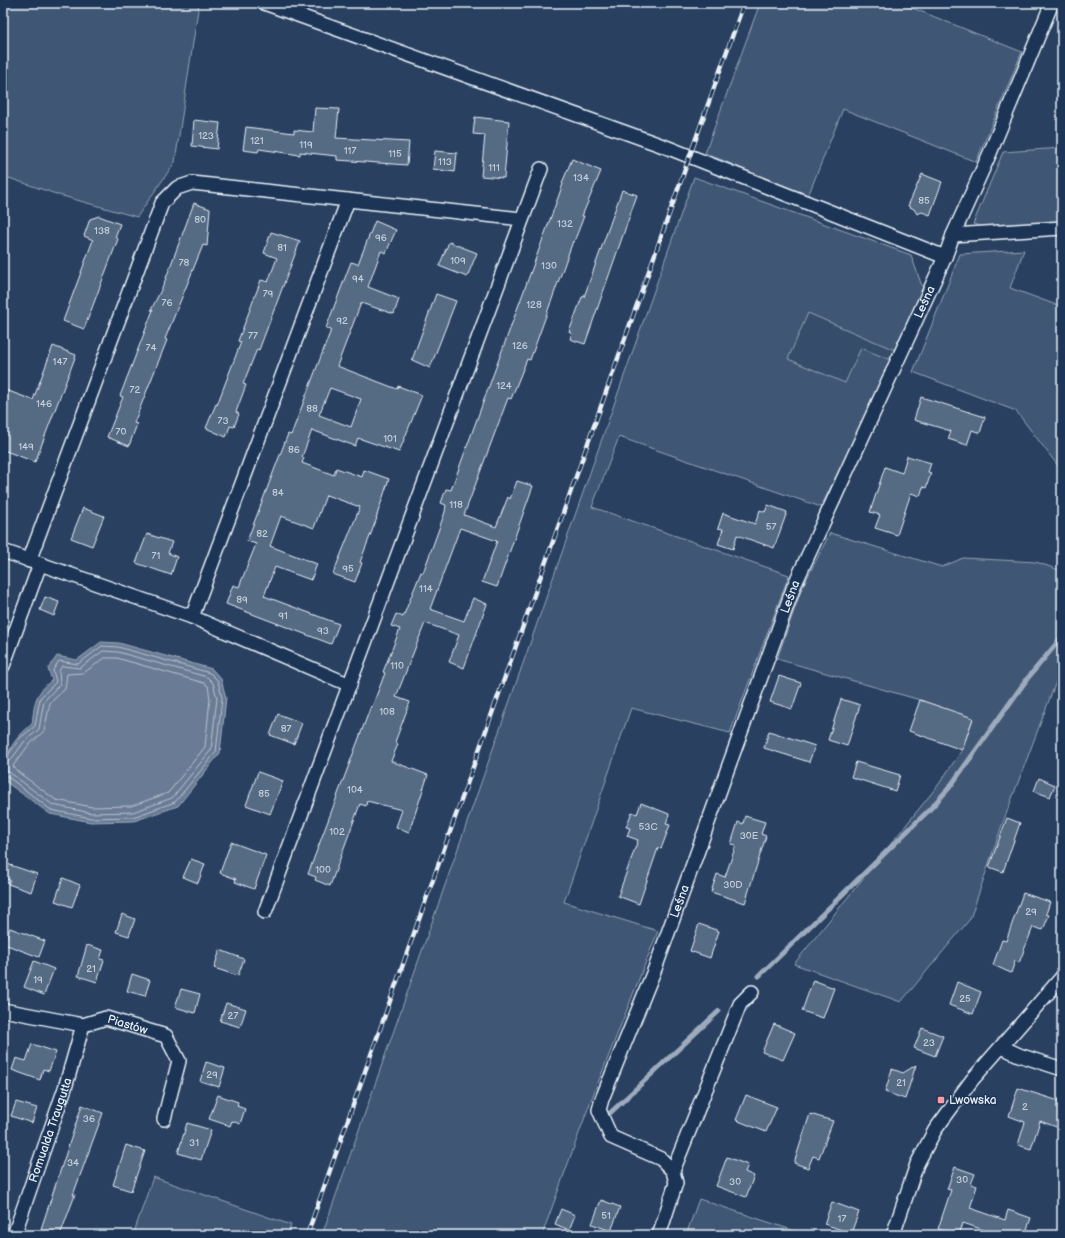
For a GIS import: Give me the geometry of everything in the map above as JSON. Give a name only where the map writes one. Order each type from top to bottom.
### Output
[{"type":"street","points":[[264,3],[666,147],[946,257]]},
{"type":"street","name":"Leśna","points":[[673,1171],[661,1159],[611,1137],[599,1110],[656,966],[794,586],[946,257],[953,235],[990,153],[1052,3]]},
{"type":"street","points":[[265,912],[541,169]]},
{"type":"street","points":[[3,666],[34,563],[162,203],[177,188],[192,183],[522,219]]},
{"type":"street","points":[[192,617],[348,200]]},
{"type":"street","points":[[953,235],[1062,228]]},
{"type":"street","points":[[3,551],[192,617],[350,684]]},
{"type":"street","points":[[893,1235],[917,1164],[934,1130],[972,1080],[1062,977]]},
{"type":"street","points":[[659,1235],[676,1183],[673,1171],[740,1004],[752,992]]},
{"type":"street","name":"Piastów","points":[[3,1010],[83,1025],[106,1018],[166,1036],[179,1061],[164,1119]]},
{"type":"street","name":"Romualda Traugutta","points":[[14,1235],[65,1088],[83,1025]]},
{"type":"street","points":[[1002,1047],[1019,1055],[1062,1069]]},
{"type":"shaded area","points":[[3,3],[199,3],[175,162],[137,217],[59,195],[3,176]]},
{"type":"shaded area","points":[[760,3],[900,3],[1022,52],[976,162],[843,109],[808,196],[705,153]]},
{"type":"shaded area","points":[[1062,148],[1062,222],[984,227],[973,224],[1003,152]]},
{"type":"shaded area","points":[[694,177],[911,255],[923,289],[897,351],[808,313],[788,359],[845,383],[861,348],[893,361],[821,507],[619,437],[592,507],[789,575],[730,733],[631,708],[564,902],[658,931],[590,1103],[542,1235],[322,1235]]},
{"type":"shaded area","points":[[1024,250],[1010,288],[1062,307],[1062,471],[1016,411],[913,372],[960,254]]},
{"type":"shaded area","points":[[808,313],[897,351],[893,361],[846,383],[788,359]]},
{"type":"shaded area","points":[[830,533],[942,567],[963,558],[1036,562],[1062,571],[1062,666],[1002,825],[970,919],[901,1002],[794,964],[939,784],[962,750],[973,719],[920,700],[777,659],[802,588]]},
{"type":"shaded area","points":[[153,1177],[291,1225],[288,1235],[133,1235]]},
{"type":"shaded area","points":[[699,1199],[807,1235],[686,1235]]},
{"type":"water","points":[[101,642],[119,643],[212,669],[221,679],[226,698],[220,753],[178,806],[134,821],[91,822],[50,814],[6,782],[5,764],[7,757],[14,742],[32,724],[36,699],[46,685],[52,680],[48,669],[57,656],[77,660]]},
{"type":"building","points":[[315,108],[339,109],[336,138],[409,142],[407,165],[337,160],[337,156],[300,152],[300,155],[259,149],[258,152],[243,150],[246,127],[294,133],[294,130],[313,132]]},
{"type":"building","points":[[475,117],[509,121],[504,178],[481,176],[485,135],[473,134]]},
{"type":"building","points":[[194,120],[220,123],[217,149],[192,146]]},
{"type":"building","points":[[435,151],[457,153],[455,172],[433,169]]},
{"type":"building","points":[[572,159],[601,171],[582,216],[584,216],[574,242],[573,241],[530,360],[527,359],[511,399],[508,398],[464,515],[496,527],[508,497],[510,499],[517,481],[533,486],[497,587],[482,582],[497,541],[460,528],[430,609],[464,621],[473,598],[487,604],[464,668],[449,662],[459,635],[425,623],[396,697],[410,702],[395,742],[398,744],[391,761],[428,775],[409,832],[396,827],[402,810],[367,801],[366,806],[360,804],[330,886],[315,880],[316,877],[308,874],[371,706],[372,707],[385,673],[383,672],[400,629],[391,626],[396,614],[403,617],[421,572],[423,573],[445,512],[446,505],[441,503],[446,489],[451,490]]},
{"type":"building","points":[[922,174],[942,182],[930,215],[922,212],[917,214],[914,209],[908,206]]},
{"type":"building","points":[[622,190],[637,195],[585,344],[570,339],[572,333],[569,332],[582,297],[584,297]]},
{"type":"building","points":[[194,203],[210,209],[207,246],[203,245],[165,339],[167,340],[134,423],[137,424],[129,446],[107,437],[123,397],[120,396],[153,310],[151,310],[163,286]]},
{"type":"building","points":[[99,216],[120,224],[115,237],[118,239],[84,329],[63,321],[93,240],[84,236],[90,219]]},
{"type":"building","points":[[375,221],[396,230],[386,253],[381,251],[368,287],[399,299],[394,314],[361,303],[337,366],[397,389],[398,386],[422,395],[399,452],[358,438],[355,446],[312,430],[302,457],[304,458],[302,463],[334,475],[336,468],[362,477],[364,470],[389,479],[377,518],[360,562],[362,563],[355,582],[333,574],[360,507],[326,495],[314,528],[281,516],[270,546],[317,564],[311,580],[275,567],[264,596],[339,624],[331,644],[226,604],[233,585],[239,587],[256,544],[247,541],[288,434],[291,435],[331,330],[326,328],[351,262],[358,264]],"holes":[[[330,388],[361,399],[351,427],[319,415]]]},
{"type":"building","points":[[271,232],[300,241],[259,350],[257,349],[243,384],[246,385],[236,412],[239,414],[234,427],[230,426],[226,437],[206,428],[216,404],[217,405],[241,342],[238,341],[261,280],[268,282],[277,258],[264,253]]},
{"type":"building","points":[[449,242],[477,253],[467,277],[439,266]]},
{"type":"building","points":[[436,294],[456,301],[430,368],[412,360]]},
{"type":"building","points":[[53,346],[76,355],[35,462],[3,450],[3,389],[33,400]]},
{"type":"building","points":[[921,397],[985,417],[980,433],[972,430],[967,445],[948,439],[951,431],[914,420]]},
{"type":"building","points":[[907,456],[931,463],[928,472],[931,473],[926,488],[923,487],[920,496],[911,493],[897,535],[875,528],[880,515],[870,512],[885,467],[902,473]]},
{"type":"building","points":[[768,505],[787,512],[774,548],[737,535],[733,549],[718,544],[723,529],[718,528],[723,513],[755,524],[760,510],[765,512]]},
{"type":"building","points":[[83,508],[104,516],[92,546],[71,538]]},
{"type":"building","points":[[147,534],[172,542],[168,553],[177,557],[171,575],[136,563]]},
{"type":"building","points":[[45,597],[59,602],[54,616],[40,610]]},
{"type":"building","points":[[779,676],[801,683],[792,709],[770,702]]},
{"type":"building","points":[[841,699],[860,705],[847,746],[828,740]]},
{"type":"building","points":[[920,700],[973,718],[962,750],[909,731]]},
{"type":"building","points":[[278,714],[302,723],[294,744],[270,735]]},
{"type":"building","points":[[769,731],[815,746],[809,762],[764,748]]},
{"type":"building","points":[[856,762],[900,775],[895,791],[851,777]]},
{"type":"building","points":[[258,772],[283,781],[270,814],[246,805]]},
{"type":"building","points":[[1039,778],[1055,785],[1050,797],[1034,791]]},
{"type":"building","points":[[641,803],[669,814],[666,824],[670,825],[661,849],[658,848],[639,904],[618,896],[638,840],[627,836],[630,828],[626,827],[632,812],[637,814]]},
{"type":"building","points":[[745,816],[765,822],[761,834],[766,836],[745,903],[711,892],[717,874],[725,877],[736,845],[731,844],[738,822],[743,824]]},
{"type":"building","points":[[1007,818],[1020,823],[1003,872],[989,867]]},
{"type":"building","points":[[231,842],[266,855],[254,889],[235,882],[236,879],[220,873]]},
{"type":"building","points":[[191,859],[205,864],[198,883],[183,877]]},
{"type":"building","points":[[7,864],[37,874],[31,892],[8,884],[10,880],[3,878]]},
{"type":"building","points":[[63,878],[80,885],[72,907],[55,901]]},
{"type":"building","points":[[1023,893],[1050,902],[1046,914],[1049,915],[1043,930],[1033,927],[1019,963],[1015,961],[1011,973],[993,965],[1002,940],[1006,941]]},
{"type":"building","points":[[122,914],[135,919],[129,936],[116,932]]},
{"type":"building","points":[[699,924],[719,931],[710,958],[690,951]]},
{"type":"building","points":[[10,928],[45,941],[39,957],[4,944]]},
{"type":"building","points":[[87,945],[103,950],[100,959],[104,960],[97,982],[78,976]]},
{"type":"building","points":[[220,950],[244,959],[238,976],[214,968]]},
{"type":"building","points":[[34,961],[54,969],[44,995],[24,987]]},
{"type":"building","points":[[132,974],[150,980],[145,996],[127,991]]},
{"type":"building","points":[[813,980],[834,988],[823,1018],[802,1011]]},
{"type":"building","points":[[957,982],[981,992],[973,1014],[949,1005]]},
{"type":"building","points":[[181,989],[200,994],[195,1013],[175,1007]]},
{"type":"building","points":[[226,1003],[246,1009],[240,1027],[220,1021]]},
{"type":"building","points":[[774,1024],[795,1033],[783,1060],[762,1052]]},
{"type":"building","points":[[922,1028],[943,1036],[935,1056],[914,1048]]},
{"type":"building","points":[[32,1044],[56,1052],[49,1071],[43,1069],[40,1080],[12,1070],[16,1058],[26,1061]]},
{"type":"building","points":[[206,1062],[225,1068],[219,1087],[200,1081]]},
{"type":"building","points":[[916,1065],[905,1099],[885,1092],[892,1069],[903,1073]]},
{"type":"building","points":[[1018,1088],[1062,1102],[1062,1129],[1040,1121],[1031,1149],[1018,1145],[1025,1122],[1009,1116]]},
{"type":"building","points":[[218,1095],[238,1102],[237,1106],[245,1109],[240,1124],[232,1121],[230,1126],[209,1119]]},
{"type":"building","points":[[746,1095],[777,1107],[766,1132],[736,1120]]},
{"type":"building","points":[[16,1102],[37,1108],[32,1123],[11,1116]]},
{"type":"building","points":[[82,1105],[103,1113],[60,1235],[39,1235]]},
{"type":"building","points":[[810,1114],[833,1121],[819,1158],[813,1156],[808,1168],[794,1163]]},
{"type":"building","points":[[187,1123],[211,1130],[201,1160],[178,1153]]},
{"type":"building","points":[[126,1145],[145,1151],[131,1191],[113,1185]]},
{"type":"building","points":[[727,1157],[748,1165],[745,1172],[754,1176],[746,1197],[716,1186]]},
{"type":"building","points":[[955,1167],[975,1174],[971,1184],[977,1186],[970,1208],[1005,1220],[1008,1210],[1031,1218],[1025,1235],[999,1235],[963,1223],[959,1235],[938,1229],[951,1190],[947,1189]]},
{"type":"building","points":[[601,1200],[620,1207],[611,1231],[592,1224]]},
{"type":"building","points":[[832,1202],[859,1212],[851,1233],[824,1224]]},
{"type":"building","points":[[561,1209],[575,1215],[569,1230],[555,1224]]},
{"type":"waterway","points":[[759,976],[930,809],[949,788],[1027,679],[1062,637]]},
{"type":"waterway","points":[[609,1114],[719,1011]]},
{"type":"railway","points":[[307,1235],[744,3]]},
{"type":"place","name":"Lwowska","points":[[941,1100]]}]
